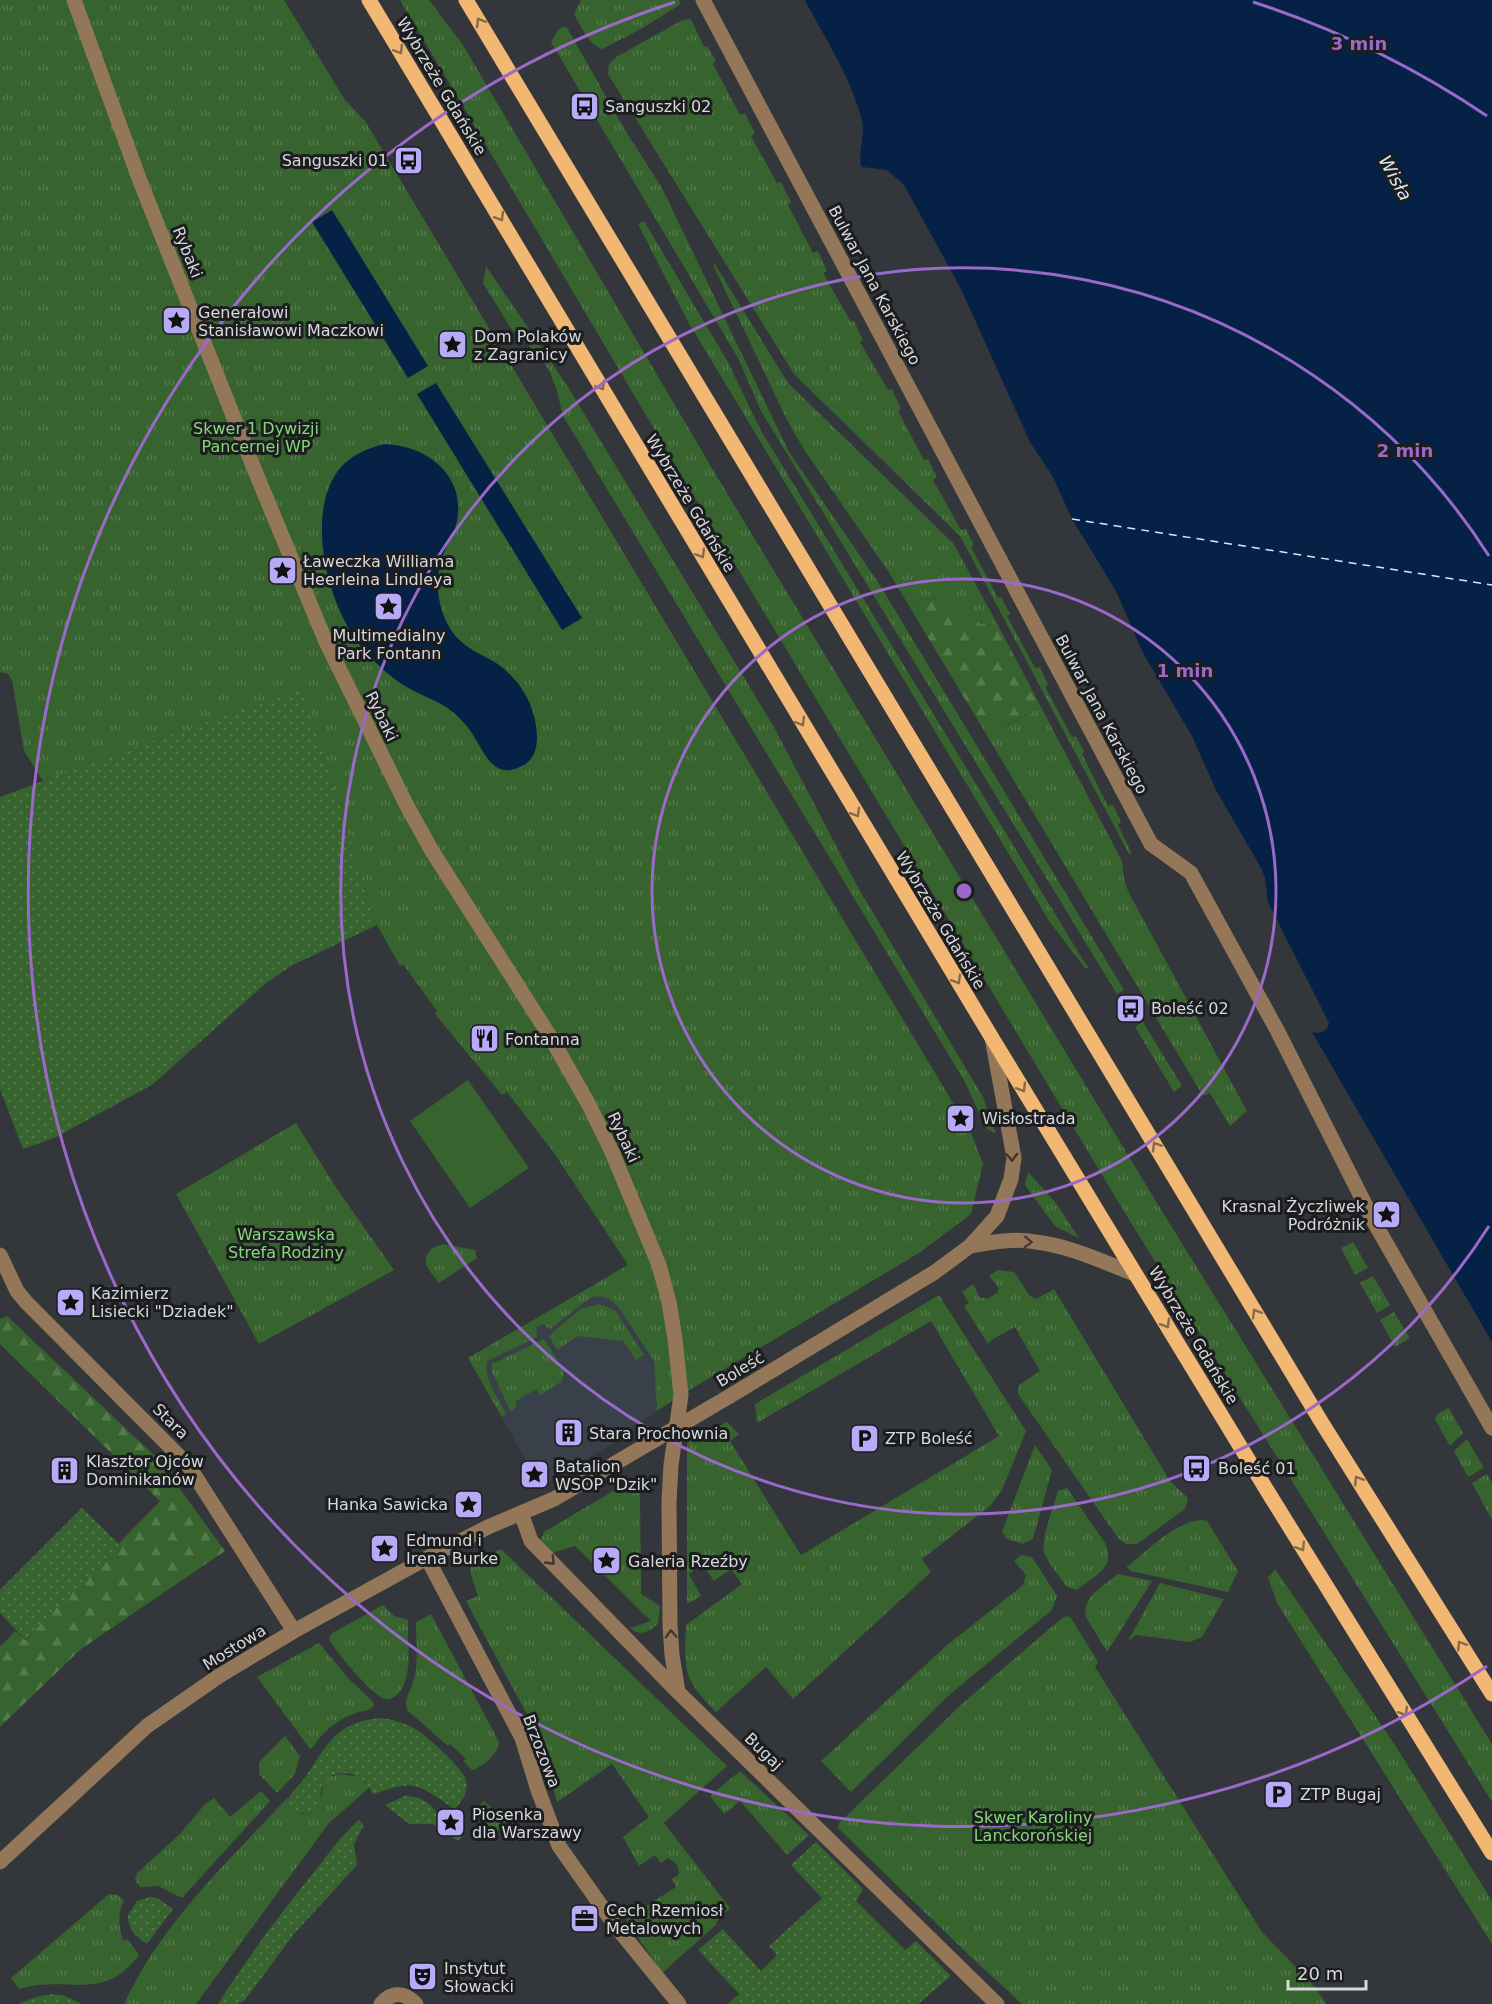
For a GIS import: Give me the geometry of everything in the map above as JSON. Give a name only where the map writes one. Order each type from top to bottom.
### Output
[{"type":"main road","name":"Wybrzeże Gdańskie","points":[[369,0],[1135,1274],[1325,1586],[1492,1853]]},
{"type":"main road","points":[[466,0],[1322,1423],[1492,1694]]},
{"type":"street","name":"Rybaki","points":[[74,0],[140,181],[253,466],[326,642],[417,824],[572,1073],[612,1152],[659,1265],[669,1302],[681,1395],[671,1465],[669,1502],[670,1625],[678,1692]]},
{"type":"street","name":"Bulwar Jana Karskiego","points":[[703,0],[1150,844],[1191,873],[1277,1030],[1374,1222],[1492,1428]]},
{"type":"street","name":"Boleść","points":[[521,1513],[554,1499],[677,1427],[935,1272],[970,1246],[997,1216],[1011,1179],[1014,1158],[992,1038]]},
{"type":"street","name":"Boleść","points":[[970,1246],[997,1241],[1035,1241],[1081,1254],[1135,1274]]},
{"type":"street","name":"Stara","points":[[0,1255],[17,1291],[36,1313],[188,1465],[294,1631]]},
{"type":"street","name":"Mostowa","points":[[0,1862],[147,1726],[219,1676],[294,1631],[427,1558],[521,1513]]},
{"type":"street","name":"Bugaj","points":[[521,1513],[531,1541],[678,1692],[997,2004]]},
{"type":"street","name":"Brzozowa","points":[[427,1558],[522,1738],[559,1846],[614,1924],[680,2004]]},
{"type":"street","points":[[381,2004],[391,1995],[404,1994],[416,2004]]},
{"type":"shaded area","points":[[628,1265],[652,1329],[657,1411],[628,1429],[625,1436],[541,1487],[468,1358]]},
{"type":"green space","name":"Skwer 1 Dywizji Pancernej WP","points":[[0,0],[284,0],[345,100],[365,121],[971,1133],[983,1164],[971,1214],[919,1253],[657,1411],[654,1361],[617,1305],[607,1298],[597,1296],[590,1298],[550,1329],[543,1324],[536,1327],[537,1337],[487,1361],[489,1381],[506,1414],[502,1417],[468,1358],[628,1265],[554,1153],[507,1092],[502,1095],[435,1014],[437,1011],[403,964],[400,966],[377,925],[303,690],[43,781],[24,751],[12,680],[8,674],[0,672]]},
{"type":"green space","points":[[400,0],[429,0],[463,45],[716,475],[1157,1203],[1492,1744],[1492,1802],[1128,1218],[685,481]]},
{"type":"green space","points":[[581,0],[679,0],[681,4],[641,29],[602,49],[589,39],[574,14]]},
{"type":"green space","points":[[691,19],[704,47],[707,46],[716,61],[713,64],[740,115],[745,114],[755,133],[751,136],[777,183],[781,182],[791,202],[788,205],[813,253],[818,251],[827,271],[823,273],[851,322],[854,321],[863,340],[860,342],[888,390],[892,389],[901,409],[898,411],[924,460],[928,459],[937,477],[933,480],[961,530],[966,529],[974,545],[971,547],[998,598],[1001,597],[1010,614],[1007,616],[1035,668],[1040,667],[1048,685],[1045,687],[1072,737],[1076,736],[1084,752],[1082,754],[1108,806],[1113,805],[1121,822],[1118,825],[1132,854],[1129,854],[960,536],[794,374],[608,74],[609,64],[616,57],[683,20]]},
{"type":"green space","points":[[566,26],[625,130],[662,188],[789,452],[878,582],[1124,990],[1117,994],[761,411],[738,358],[551,42],[559,29]]},
{"type":"green space","points":[[644,221],[728,362],[760,429],[1088,968],[1085,968],[1049,921],[687,320],[638,224]]},
{"type":"green space","points":[[714,263],[788,383],[953,543],[998,625],[981,624],[950,602],[924,598],[909,606],[888,571],[805,451],[787,420]]},
{"type":"green space","points":[[486,266],[568,387],[774,727],[856,884],[983,1097],[996,1134],[986,1128],[965,1082],[563,416],[549,370],[537,353],[512,330],[483,283]]},
{"type":"green space","points":[[924,598],[950,602],[981,624],[998,625],[1041,707],[1005,726],[974,714],[909,606]]},
{"type":"green space","points":[[303,689],[377,925],[291,966],[265,984],[152,1085],[54,1138],[23,1149],[0,1089],[0,797]]},
{"type":"green space","points":[[1041,707],[1122,861],[1128,891],[1247,1111],[1230,1126],[1210,1093],[1203,1096],[974,714],[1006,726]]},
{"type":"green space","points":[[1143,1022],[1182,1086],[1174,1092],[1135,1027]]},
{"type":"green space","points":[[468,1080],[529,1168],[470,1208],[410,1121]]},
{"type":"green space","name":"Warszawska Strefa Rodziny","points":[[296,1123],[337,1189],[394,1270],[259,1344],[176,1194]]},
{"type":"green space","points":[[1028,1172],[1056,1203],[1079,1238],[1055,1226],[1025,1185]]},
{"type":"green space","points":[[1353,1242],[1368,1268],[1355,1275],[1341,1248]]},
{"type":"green space","points":[[443,1244],[475,1250],[477,1258],[439,1283],[427,1266],[426,1258],[432,1248]]},
{"type":"green space","points":[[998,1270],[1014,1272],[1030,1296],[1036,1299],[1054,1289],[1170,1481],[1188,1498],[1185,1509],[1137,1544],[1126,1544],[1118,1538],[1018,1394],[1019,1385],[1040,1371],[1015,1327],[988,1344],[964,1306],[969,1303],[962,1292],[973,1284],[980,1298],[989,1298],[997,1293],[999,1288],[989,1276]]},
{"type":"green space","points":[[1373,1276],[1390,1305],[1377,1313],[1360,1283]]},
{"type":"green space","points":[[939,1295],[1026,1431],[1002,1490],[989,1507],[922,1559],[931,1572],[793,1699],[766,1667],[716,1712],[691,1682],[685,1653],[686,1625],[742,1584],[731,1569],[714,1581],[702,1564],[689,1574],[701,1596],[687,1604],[687,1443],[727,1422],[739,1434],[730,1441],[801,1555],[999,1436],[931,1321],[757,1423],[755,1404]]},
{"type":"green space","points":[[599,1304],[615,1310],[644,1355],[636,1360],[623,1341],[578,1336],[557,1350],[549,1336],[580,1309]]},
{"type":"green space","points":[[1394,1312],[1410,1338],[1395,1347],[1380,1320]]},
{"type":"green space","points":[[7,1316],[159,1460],[225,1551],[81,1649],[0,1727],[0,1647],[15,1631],[25,1640],[160,1501],[0,1344],[0,1319]]},
{"type":"green space","points":[[544,1339],[564,1371],[562,1381],[540,1395],[536,1389],[516,1401],[517,1405],[511,1412],[492,1372],[492,1364]]},
{"type":"green space","points":[[1449,1408],[1463,1433],[1450,1446],[1435,1419],[1437,1414]]},
{"type":"green space","points":[[1467,1439],[1484,1468],[1468,1477],[1454,1451]]},
{"type":"green space","points":[[1035,1445],[1052,1470],[1033,1539],[1023,1544],[1007,1539],[1002,1532]]},
{"type":"green space","points":[[1487,1474],[1492,1483],[1492,1520],[1472,1483]]},
{"type":"green space","points":[[627,1483],[640,1489],[641,1594],[660,1606],[658,1624],[641,1633],[630,1628],[651,1621],[575,1546],[552,1553],[541,1539],[544,1532]]},
{"type":"green space","points":[[1067,1488],[1105,1543],[1108,1552],[1108,1559],[1102,1571],[1077,1590],[1067,1587],[1045,1555],[1044,1549],[1045,1533],[1058,1491]]},
{"type":"green space","points":[[82,1508],[119,1544],[25,1640],[0,1613],[0,1590]]},
{"type":"green space","points":[[1207,1521],[1238,1571],[1228,1592],[1131,1571],[1127,1567],[1171,1532],[1191,1522]]},
{"type":"green space","points":[[501,1549],[727,1766],[664,1823],[730,1908],[716,1922],[717,1924],[662,1973],[626,1919],[676,1887],[672,1879],[679,1874],[678,1869],[670,1859],[661,1863],[655,1855],[639,1866],[623,1837],[649,1817],[612,1764],[557,1802],[539,1737],[466,1601],[478,1596],[470,1572],[472,1563]]},
{"type":"green space","points":[[1021,1555],[1032,1557],[1057,1596],[1052,1610],[948,1696],[851,1792],[821,1761],[947,1645],[1023,1585],[1026,1575],[1014,1561]]},
{"type":"green space","points":[[1275,1569],[1395,1745],[1492,1901],[1492,1944],[1277,1603],[1268,1578]]},
{"type":"green space","points":[[1118,1574],[1152,1581],[1107,1652],[1086,1617],[1085,1610],[1095,1592]]},
{"type":"green space","points":[[1160,1583],[1224,1599],[1202,1637],[1190,1642],[1136,1635],[1128,1641]]},
{"type":"green space","points":[[383,1605],[394,1616],[408,1620],[409,1656],[405,1682],[395,1697],[388,1699],[380,1696],[363,1682],[345,1662],[329,1638],[332,1633]]},
{"type":"green space","points":[[431,1614],[499,1742],[496,1751],[489,1759],[472,1770],[463,1761],[466,1759],[450,1744],[448,1746],[406,1707],[416,1668],[416,1622]]},
{"type":"green space","name":"Skwer Karoliny Lanckorońskiej","points":[[1067,1616],[1071,1618],[1098,1662],[1095,1667],[1262,1932],[1316,1988],[1326,2004],[1022,2004],[838,1828],[839,1823],[963,1703]]},
{"type":"green space","points":[[319,1643],[348,1678],[373,1702],[374,1706],[337,1723],[326,1731],[310,1749],[257,1677]]},
{"type":"green space","points":[[381,1718],[409,1725],[417,1730],[452,1761],[464,1775],[467,1789],[455,1809],[425,1790],[410,1785],[374,1794],[364,1781],[344,1773],[336,1774],[323,1781],[320,1802],[315,1811],[292,1812],[287,1803],[290,1796],[333,1738],[352,1725],[365,1720]]},
{"type":"green space","points":[[285,1736],[300,1756],[295,1774],[277,1793],[259,1774],[259,1762]]},
{"type":"green space","points":[[740,1771],[809,1835],[787,1855],[740,1801],[724,1814],[710,1796]]},
{"type":"green space","points":[[341,1774],[360,1777],[370,1787],[329,1823],[196,2004],[124,2004],[139,1974],[177,1920],[198,1894],[288,1797],[287,1803],[292,1812],[302,1814],[314,1812],[322,1796],[323,1781],[328,1777]]},
{"type":"green space","points":[[261,1791],[270,1801],[182,1898],[158,1886],[140,1887],[135,1880],[137,1873],[179,1835],[205,1804],[214,1798],[230,1817]]},
{"type":"green space","points":[[405,1796],[415,1797],[428,1803],[462,1836],[458,1841],[433,1824],[409,1824],[385,1805]]},
{"type":"green space","points":[[484,1801],[506,1822],[495,1834],[473,1812]]},
{"type":"green space","points":[[359,1820],[364,1825],[354,1844],[357,1865],[294,1934],[245,2000],[237,2004],[218,2004],[252,1953],[289,1904],[335,1845]]},
{"type":"green space","points":[[816,1842],[863,1889],[856,1901],[905,1950],[916,1941],[951,1976],[918,2004],[728,2004],[739,1994],[698,1950],[723,1929],[761,1971],[777,1955],[769,1946],[822,1898],[791,1865]]},
{"type":"green space","points":[[109,1894],[117,1895],[124,1900],[119,1920],[123,1941],[127,1939],[139,1955],[125,1970],[112,1979],[98,1983],[37,1985],[19,1989],[11,1978]]},
{"type":"green space","points":[[150,1897],[157,1898],[173,1909],[147,1944],[133,1932],[129,1925],[128,1915],[137,1901]]},
{"type":"green space","points":[[53,1994],[65,1996],[82,2004],[18,2004],[36,1997]]},
{"type":"water","name":"Wisła","points":[[805,0],[1492,0],[1492,1342],[1312,1032],[1320,1033],[1327,1029],[1329,1023],[1268,902],[1265,878],[1261,868],[1216,790],[1192,736],[1143,653],[1116,591],[1072,519],[1053,477],[1030,442],[961,289],[904,185],[887,170],[862,167],[860,156],[863,124],[856,102],[836,57]]},
{"type":"water","points":[[332,210],[428,366],[408,378],[312,222]]},
{"type":"water","points":[[436,383],[582,618],[562,630],[417,394]]},
{"type":"water","name":"Multimedialny Park Fontann","points":[[384,444],[414,450],[428,457],[449,477],[455,490],[458,505],[457,521],[439,569],[438,588],[441,607],[448,625],[457,638],[511,675],[529,703],[536,725],[534,754],[526,764],[513,770],[498,768],[492,764],[469,728],[450,710],[398,682],[374,661],[350,631],[339,609],[324,558],[322,531],[324,505],[331,483],[344,464],[363,451]]},
{"type":"ferry route","points":[[1072,519],[1492,585]]},
{"type":"place","name":"Sanguszki 02","points":[[584,106]]},
{"type":"place","name":"Sanguszki 01","points":[[409,160]]},
{"type":"place","name":"Generałowi Stanisławowi Maczkowi","points":[[177,321]]},
{"type":"place","name":"Dom Polaków z Zagranicy","points":[[453,345]]},
{"type":"place","name":"Ławeczka Williama Heerleina Lindleya","points":[[282,570]]},
{"type":"place","name":"Multimedialny Park Fontann","points":[[389,607]]},
{"type":"place","name":"Boleść 02","points":[[1130,1008]]},
{"type":"place","name":"Fontanna","points":[[484,1039]]},
{"type":"place","name":"Wisłostrada","points":[[961,1118]]},
{"type":"place","name":"Krasnal Życzliwek Podróżnik","points":[[1386,1215]]},
{"type":"place","name":"Kazimierz Lisiecki \"Dziadek\"","points":[[70,1302]]},
{"type":"place","name":"Stara Prochownia","points":[[568,1433]]},
{"type":"place","name":"ZTP Boleść","points":[[864,1438]]},
{"type":"place","name":"Boleść 01","points":[[1197,1468]]},
{"type":"place","name":"Klasztor Ojców Dominikanów","points":[[65,1470]]},
{"type":"place","name":"Batalion WSOP \"Dzik\"","points":[[534,1475]]},
{"type":"place","name":"Hanka Sawicka","points":[[469,1504]]},
{"type":"place","name":"Edmund i Irena Burke","points":[[385,1549]]},
{"type":"place","name":"Galeria Rzeźby","points":[[607,1561]]},
{"type":"place","name":"ZTP Bugaj","points":[[1279,1794]]},
{"type":"place","name":"Piosenka dla Warszawy","points":[[451,1823]]},
{"type":"place","name":"Cech Rzemiosł Metalowych","points":[[585,1919]]},
{"type":"place","name":"Instytut Słowacki","points":[[423,1977]]}]
